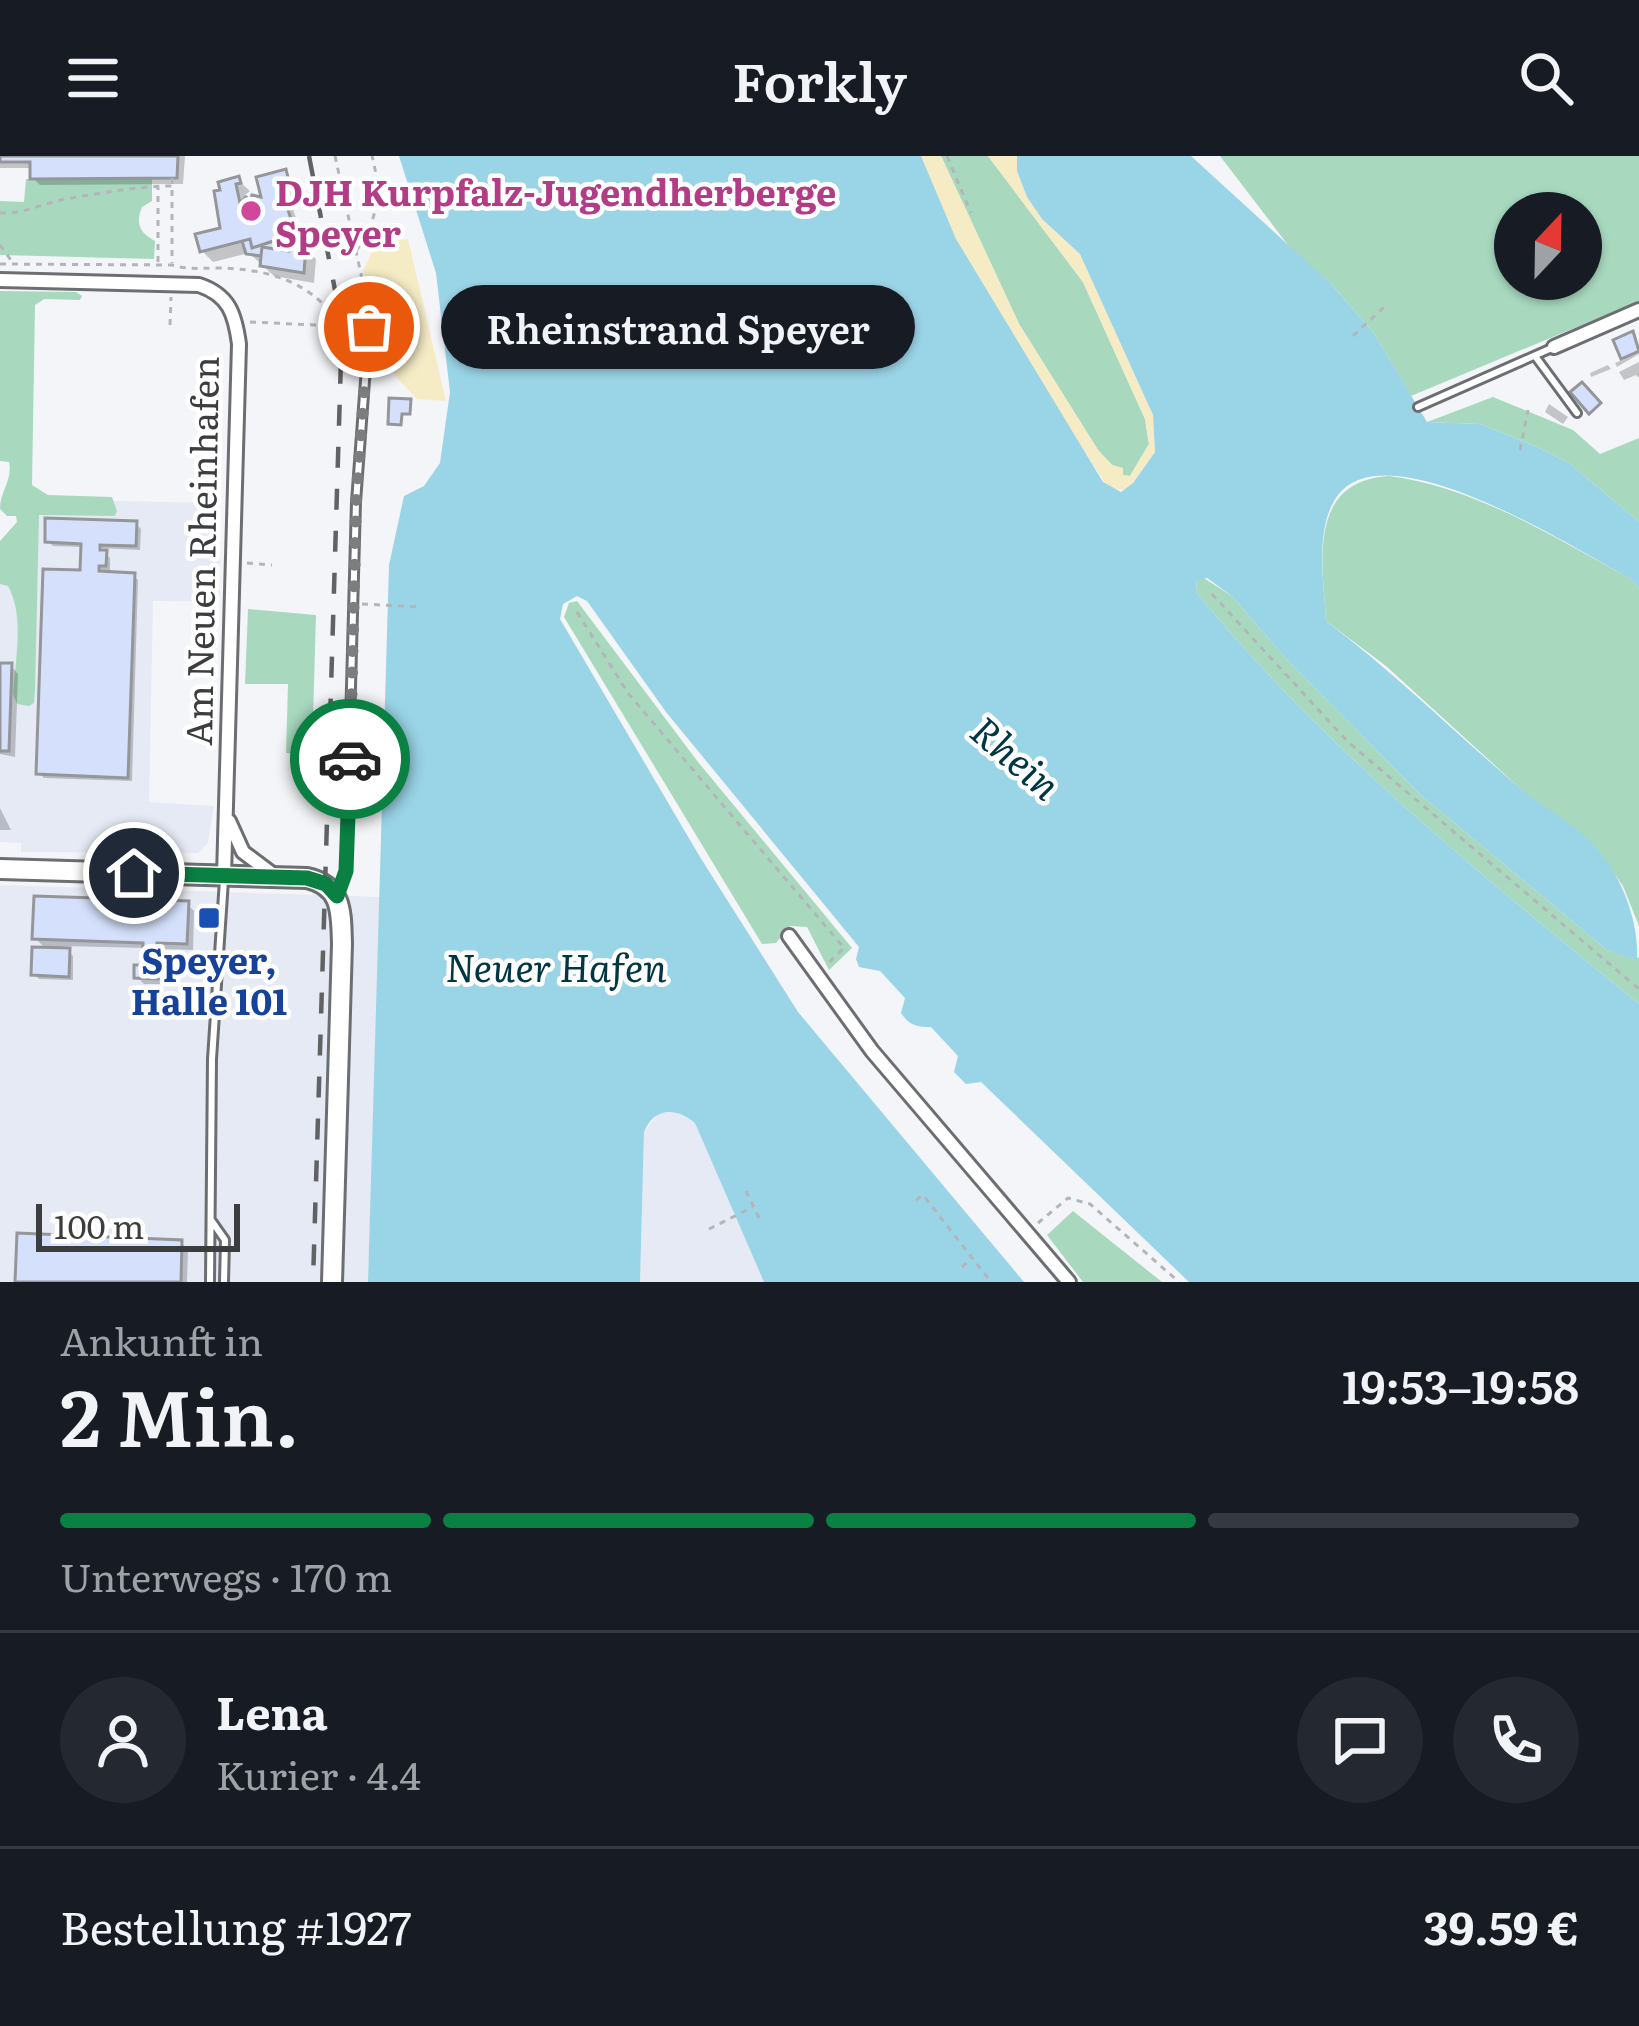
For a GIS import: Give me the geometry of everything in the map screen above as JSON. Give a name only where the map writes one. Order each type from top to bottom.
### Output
[{"type":"street","points":[[0,280],[172,279]]},
{"type":"street","name":"Am Neuen Rheinhafen","points":[[172,279],[220,294],[236,322],[239,344],[224,876]]},
{"type":"street","points":[[1554,347],[1639,310]]},
{"type":"street","points":[[226,814],[243,852],[283,878]]},
{"type":"street","points":[[0,869],[316,879],[337,896],[342,944],[332,1282]]},
{"type":"street","points":[[789,936],[872,1051],[1069,1282]]},
{"type":"lane","points":[[337,896],[346,871],[356,502],[369,327]]},
{"type":"lane","points":[[1418,407],[1554,347]]},
{"type":"lane","points":[[1535,356],[1577,413]]},
{"type":"lane","points":[[210,1282],[212,1059],[224,876]]},
{"type":"lane","points":[[209,1217],[225,1240],[224,1282]]},
{"type":"path","points":[[236,322],[369,327],[370,308],[335,156]]},
{"type":"path","points":[[355,253],[377,214],[379,184],[372,156]]},
{"type":"path","points":[[947,156],[971,214]]},
{"type":"path","points":[[170,325],[172,178]]},
{"type":"path","points":[[0,213],[37,210],[67,198],[107,195],[136,185],[173,186]]},
{"type":"path","points":[[158,186],[158,265]]},
{"type":"path","points":[[0,245],[14,264]]},
{"type":"path","points":[[0,264],[242,270],[286,279],[310,290],[326,306]]},
{"type":"path","points":[[1353,335],[1384,307]]},
{"type":"path","points":[[1520,450],[1528,410]]},
{"type":"path","points":[[233,562],[272,565]]},
{"type":"path","points":[[1212,594],[1348,742],[1639,989]]},
{"type":"path","points":[[365,605],[420,607]]},
{"type":"path","points":[[577,612],[628,693],[844,947],[816,975]]},
{"type":"path","points":[[746,1191],[761,1222]]},
{"type":"path","points":[[916,1200],[923,1196],[991,1282]]},
{"type":"path","points":[[1028,1232],[1067,1198],[1090,1204],[1179,1282]]},
{"type":"path","points":[[921,1209],[932,1206]]},
{"type":"path","points":[[932,1206],[931,1220],[941,1217]]},
{"type":"path","points":[[709,1229],[753,1207]]},
{"type":"path","points":[[937,1234],[946,1228]]},
{"type":"path","points":[[946,1247],[955,1239]]},
{"type":"path","points":[[952,1254],[961,1246]]},
{"type":"path","points":[[958,1260],[966,1253]]},
{"type":"path","points":[[962,1267],[971,1258]]},
{"type":"path","points":[[968,1272],[977,1265]]},
{"type":"path","points":[[980,1282],[986,1276]]},
{"type":"shaded area","points":[[26,499],[219,503],[220,602],[153,601],[149,802],[214,806],[208,843],[198,853],[21,852],[21,843],[0,842],[0,553],[25,553]]},
{"type":"shaded area","points":[[0,885],[381,897],[368,1282],[0,1282]]},
{"type":"shaded area","points":[[676,1112],[695,1122],[764,1282],[640,1282],[644,1132],[659,1113]]},
{"type":"green space","points":[[941,156],[988,156],[1083,282],[1145,419],[1149,444],[1130,476],[1123,475],[1123,469],[1098,450],[1019,324]]},
{"type":"green space","points":[[1220,156],[1639,156],[1639,301],[1411,396],[1373,332],[1331,284],[1291,249]]},
{"type":"green space","points":[[152,178],[152,201],[142,207],[139,223],[155,241],[154,259],[0,255],[0,201],[24,202],[26,179]]},
{"type":"green space","points":[[0,291],[76,292],[82,296],[80,300],[44,299],[35,305],[32,485],[48,495],[112,497],[117,511],[115,516],[39,515],[35,690],[34,703],[29,706],[17,704],[13,694],[16,611],[8,586],[0,584],[0,541],[17,522],[16,516],[7,516],[0,509],[10,468],[9,462],[0,461]]},
{"type":"green space","points":[[1493,397],[1573,430],[1600,454],[1639,438],[1639,522],[1569,463],[1537,447],[1480,424],[1427,422]]},
{"type":"green space","points":[[1389,476],[1453,491],[1514,516],[1631,579],[1639,588],[1639,926],[1623,886],[1597,849],[1524,792],[1386,666],[1326,621],[1323,550],[1332,508],[1344,492],[1363,481]]},
{"type":"green space","points":[[1202,577],[1232,596],[1288,661],[1421,795],[1607,950],[1639,957],[1639,1004],[1351,758],[1245,650],[1196,592]]},
{"type":"green space","points":[[577,601],[698,762],[852,948],[829,970],[807,927],[790,926],[776,943],[762,944],[564,617],[569,603]]},
{"type":"green space","points":[[248,609],[316,615],[312,754],[286,753],[288,684],[245,684]]},
{"type":"green space","points":[[1073,1211],[1162,1282],[1083,1282],[1047,1235]]},
{"type":"sand","points":[[921,156],[941,156],[1019,324],[1098,450],[1112,465],[1123,468],[1123,475],[1130,476],[1149,444],[1145,419],[1083,282],[988,156],[1017,156],[1027,197],[1042,219],[1080,254],[1153,415],[1155,452],[1127,490],[1109,489],[1081,446],[903,254],[953,233]]},
{"type":"sand","points":[[408,239],[446,401],[417,399],[397,378],[383,353],[363,271],[376,243]]},
{"type":"water","points":[[399,156],[921,156],[956,239],[1103,482],[1121,492],[1155,452],[1153,415],[1080,254],[1042,219],[1027,197],[1017,156],[1191,156],[1331,284],[1373,332],[1427,422],[1480,424],[1537,447],[1569,463],[1639,522],[1639,588],[1570,544],[1483,501],[1398,476],[1363,478],[1338,495],[1331,508],[1322,556],[1326,621],[1521,789],[1572,825],[1608,862],[1628,902],[1637,960],[1607,950],[1421,795],[1288,661],[1232,596],[1207,578],[1197,580],[1196,592],[1245,650],[1351,758],[1639,1004],[1639,1282],[1189,1282],[981,1082],[966,1084],[954,1072],[958,1056],[931,1027],[914,1025],[904,1017],[905,998],[880,971],[859,967],[859,947],[666,712],[587,601],[577,596],[563,604],[560,619],[798,1012],[1024,1282],[764,1282],[695,1123],[666,1112],[654,1118],[644,1132],[640,1282],[368,1282],[389,565],[404,496],[424,486],[440,463],[450,392],[436,273]]},
{"type":"building","points":[[0,156],[178,156],[177,178],[30,179],[30,162],[0,162]]},
{"type":"building","name":"DJH Kurpfalz-Jugendherberge Speyer","points":[[286,169],[290,186],[281,189],[296,234],[252,248],[250,239],[200,252],[195,234],[220,228],[214,191],[220,190],[218,182],[239,176],[240,203],[252,195],[261,197],[256,177]]},
{"type":"building","points":[[291,235],[289,251],[262,247],[261,256],[246,254],[242,241],[250,239],[252,248]]},
{"type":"building","points":[[290,242],[306,244],[304,273],[260,266],[262,247],[289,251]]},
{"type":"building","points":[[1633,331],[1639,351],[1621,359],[1613,340]]},
{"type":"building","points":[[1582,382],[1601,403],[1589,414],[1570,392]]},
{"type":"building","points":[[389,398],[411,399],[410,414],[402,414],[401,425],[388,424]]},
{"type":"building","points":[[45,518],[137,521],[136,546],[100,545],[100,550],[107,550],[106,566],[99,566],[99,571],[135,573],[128,778],[36,774],[43,569],[80,570],[81,544],[45,542]]},
{"type":"building","points":[[0,663],[12,663],[9,751],[0,751]]},
{"type":"building","points":[[34,896],[189,901],[187,944],[157,943],[161,979],[134,978],[134,965],[142,965],[143,943],[32,939]]},
{"type":"building","points":[[32,947],[70,948],[69,977],[31,975]]},
{"type":"building","points":[[17,1233],[182,1240],[181,1282],[15,1282]]},
{"type":"railway","points":[[309,156],[342,326],[313,1282]]},
{"type":"way so far","points":[[350,759],[356,502],[369,327]]},
{"type":"place","name":"DJH Kurpfalz-Jugendherberge Speyer","points":[[251,211]]},
{"type":"place","name":"Rheinstrand Speyer","points":[[369,327]]},
{"type":"place","name":"Speyer, Halle 101","points":[[209,918]]},
{"type":"route","points":[[134,873],[316,879],[337,896],[346,871],[350,759]]},
{"type":"water label","name":"Rhein","points":[[1017,756]]},
{"type":"water label","name":"Neuer Hafen","points":[[556,965]]}]
